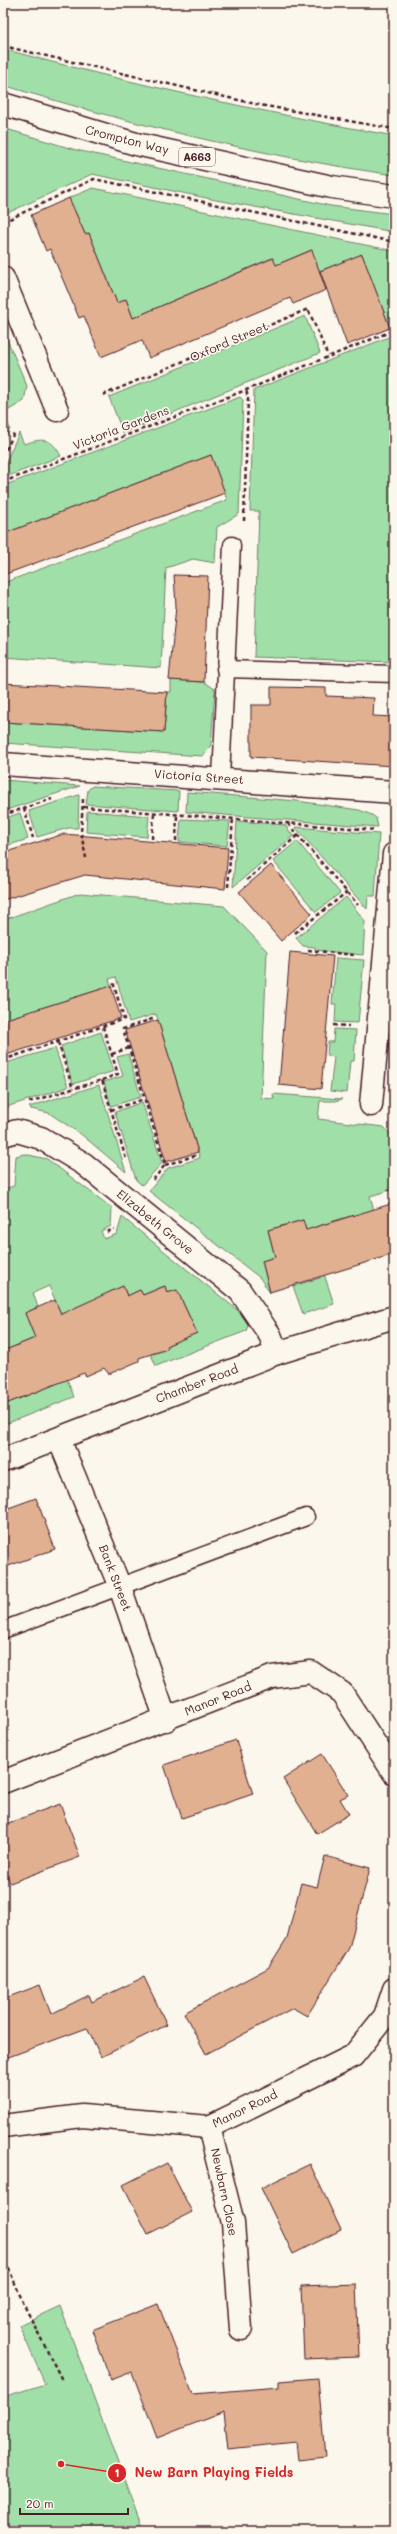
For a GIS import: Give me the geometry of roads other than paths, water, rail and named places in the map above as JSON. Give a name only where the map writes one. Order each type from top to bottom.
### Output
[{"type":"street","name":"Crompton Way","points":[[3,104],[36,116],[136,144],[332,187],[394,196]]},
{"type":"street","points":[[3,278],[57,410]]},
{"type":"street","name":"Victoria Street","points":[[3,764],[221,778],[394,792]]},
{"type":"street","points":[[371,1105],[394,854]]},
{"type":"street","name":"Elizabeth Grove","points":[[3,1135],[17,1131],[41,1138],[84,1164],[240,1291],[270,1335],[277,1353]]},
{"type":"street","name":"Chamber Road","points":[[3,1460],[277,1353],[394,1317]]},
{"type":"street","name":"Bank Street","points":[[59,1439],[120,1587],[166,1720]]},
{"type":"street","name":"Manor Road","points":[[3,1782],[166,1720],[272,1677],[311,1672],[342,1693],[394,1773]]},
{"type":"street","name":"Manor Road","points":[[3,2126],[82,2116],[210,2127],[353,2056],[385,2016],[394,1989]]},
{"type":"street","name":"Newbarn Close","points":[[210,2127],[233,2223],[241,2329]]},
{"type":"lane","points":[[221,778],[232,545]]},
{"type":"lane","points":[[225,669],[394,674]]},
{"type":"lane","points":[[3,1630],[306,1517]]},
{"type":"place","name":"New Barn Playing Fields","points":[[61,2464]]}]
